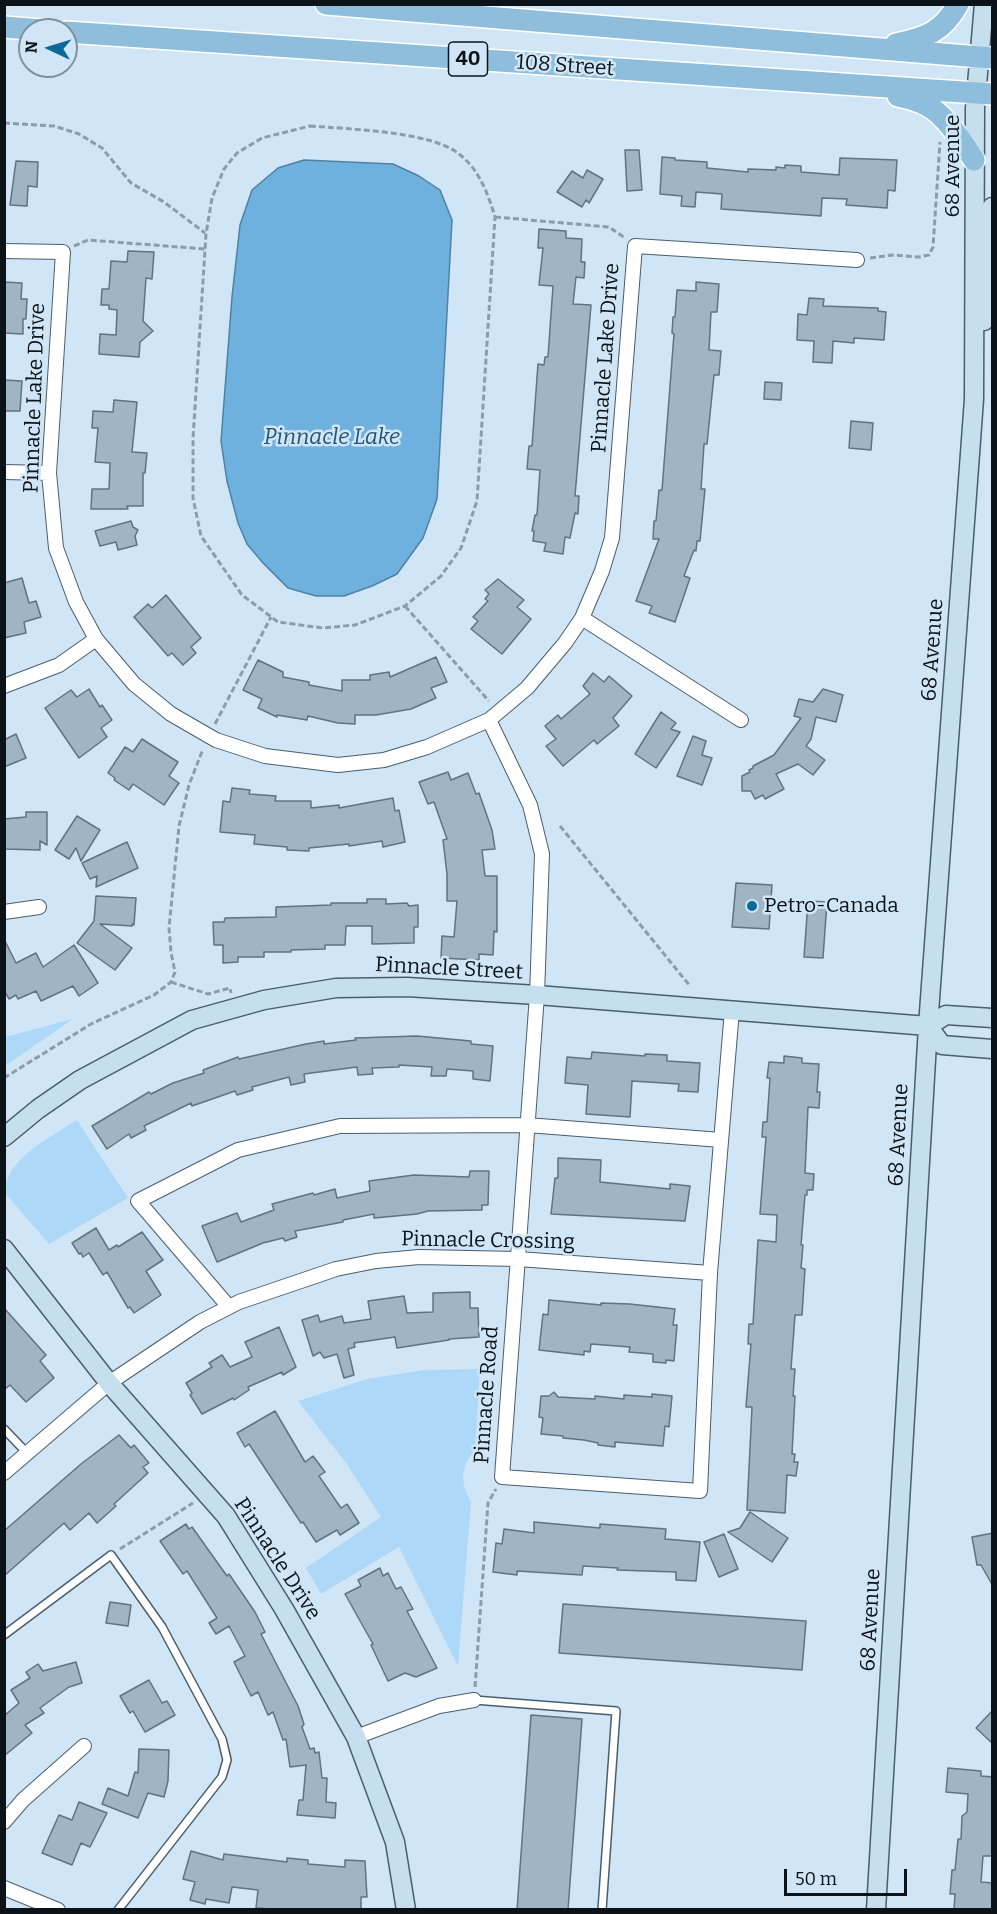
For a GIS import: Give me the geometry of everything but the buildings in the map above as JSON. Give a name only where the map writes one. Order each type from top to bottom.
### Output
[{"type":"main road","name":"108 Street","points":[[326,4],[986,58]]},
{"type":"main road","points":[[872,49],[922,39],[939,29],[952,16],[958,4]]},
{"type":"main road","name":"68 Avenue","points":[[876,1910],[928,1026],[975,364],[974,160],[984,93],[986,58],[984,4]]},
{"type":"main road","name":"108 Street","points":[[78,33],[984,93]]},
{"type":"main road","points":[[869,86],[913,100],[935,110],[974,160]]},
{"type":"main road","name":"68 Avenue","points":[[975,364],[987,306],[993,207]]},
{"type":"main road","name":"Pinnacle Street","points":[[4,1137],[38,1109],[80,1080],[192,1020],[264,1000],[336,988],[407,987],[537,995],[928,1026]]},
{"type":"main road","points":[[993,1018],[946,1015],[928,1026],[942,1045],[993,1049]]},
{"type":"main road","name":"Pinnacle Drive","points":[[4,1250],[109,1383],[226,1516],[284,1609],[356,1737],[395,1842],[406,1910]]},
{"type":"street","name":"Pinnacle Lake Drive","points":[[63,252],[49,473],[56,548],[76,602],[96,639],[134,684],[171,714],[209,735],[265,756],[338,765],[395,757],[427,747],[489,720],[527,688],[565,643],[582,618],[602,571],[612,538],[635,246],[857,260]]},
{"type":"street","points":[[4,251],[63,252]]},
{"type":"street","points":[[4,472],[49,473]]},
{"type":"street","points":[[582,618],[741,720]]},
{"type":"street","points":[[4,686],[59,664],[96,639]]},
{"type":"street","name":"Pinnacle Road","points":[[489,720],[530,805],[543,854],[537,995],[502,1477],[700,1491],[710,1273],[732,1010]]},
{"type":"street","points":[[4,912],[39,907]]},
{"type":"street","points":[[229,1307],[138,1201],[238,1150],[340,1126],[527,1125],[721,1140]]},
{"type":"street","name":"Pinnacle Crossing","points":[[4,1473],[109,1383],[200,1322],[229,1307],[336,1269],[376,1261],[419,1257],[518,1259],[710,1273]]},
{"type":"street","points":[[356,1737],[439,1707],[474,1700]]},
{"type":"street","points":[[4,1822],[23,1800],[84,1746]]},
{"type":"street","points":[[4,1888],[58,1910]]},
{"type":"lane","points":[[4,1428],[27,1454]]},
{"type":"lane","points":[[4,1635],[111,1555],[162,1627],[222,1739],[227,1760],[222,1777],[118,1910]]},
{"type":"lane","points":[[474,1700],[616,1710],[602,1910]]},
{"type":"path","points":[[4,123],[54,126],[79,134],[102,148],[131,183],[164,202],[206,234]]},
{"type":"path","points":[[309,126],[368,130],[435,141],[459,153],[476,170],[489,195],[495,218],[477,501],[460,548],[441,576],[405,606],[355,625],[323,628],[278,622],[242,595],[220,566],[201,536],[195,507],[193,439],[206,234],[212,198],[224,169],[237,153],[262,138],[309,126]]},
{"type":"path","points":[[857,260],[892,255],[919,257],[929,255],[933,247],[940,136]]},
{"type":"path","points":[[495,218],[609,227],[635,246]]},
{"type":"path","points":[[63,252],[88,240],[205,249]]},
{"type":"path","points":[[405,606],[489,702]]},
{"type":"path","points":[[4,1078],[91,1024],[154,995],[171,982],[175,972],[169,928],[179,826],[189,785],[209,735],[271,617]]},
{"type":"path","points":[[560,826],[690,986]]},
{"type":"path","points":[[171,982],[208,994],[230,988],[234,1008]]},
{"type":"path","points":[[474,1700],[488,1503],[502,1477]]},
{"type":"path","points":[[111,1555],[199,1499]]},
{"type":"shaded area","points":[[73,1019],[5,1066],[5,1037]]},
{"type":"shaded area","points":[[77,1120],[128,1198],[49,1244],[5,1193],[7,1181],[21,1159],[43,1141]]},
{"type":"shaded area","points":[[480,1369],[475,1450],[466,1462],[463,1475],[471,1502],[458,1666],[399,1547],[321,1594],[306,1568],[381,1517],[346,1463],[298,1401],[367,1379],[424,1370]]},
{"type":"water","name":"Pinnacle Lake","points":[[304,160],[393,164],[419,176],[440,190],[452,220],[437,499],[423,538],[397,574],[344,596],[316,596],[288,588],[247,544],[238,523],[227,481],[221,441],[240,225],[252,190],[278,168]]},
{"type":"place","name":"Petro-Canada","points":[[752,906]]}]
